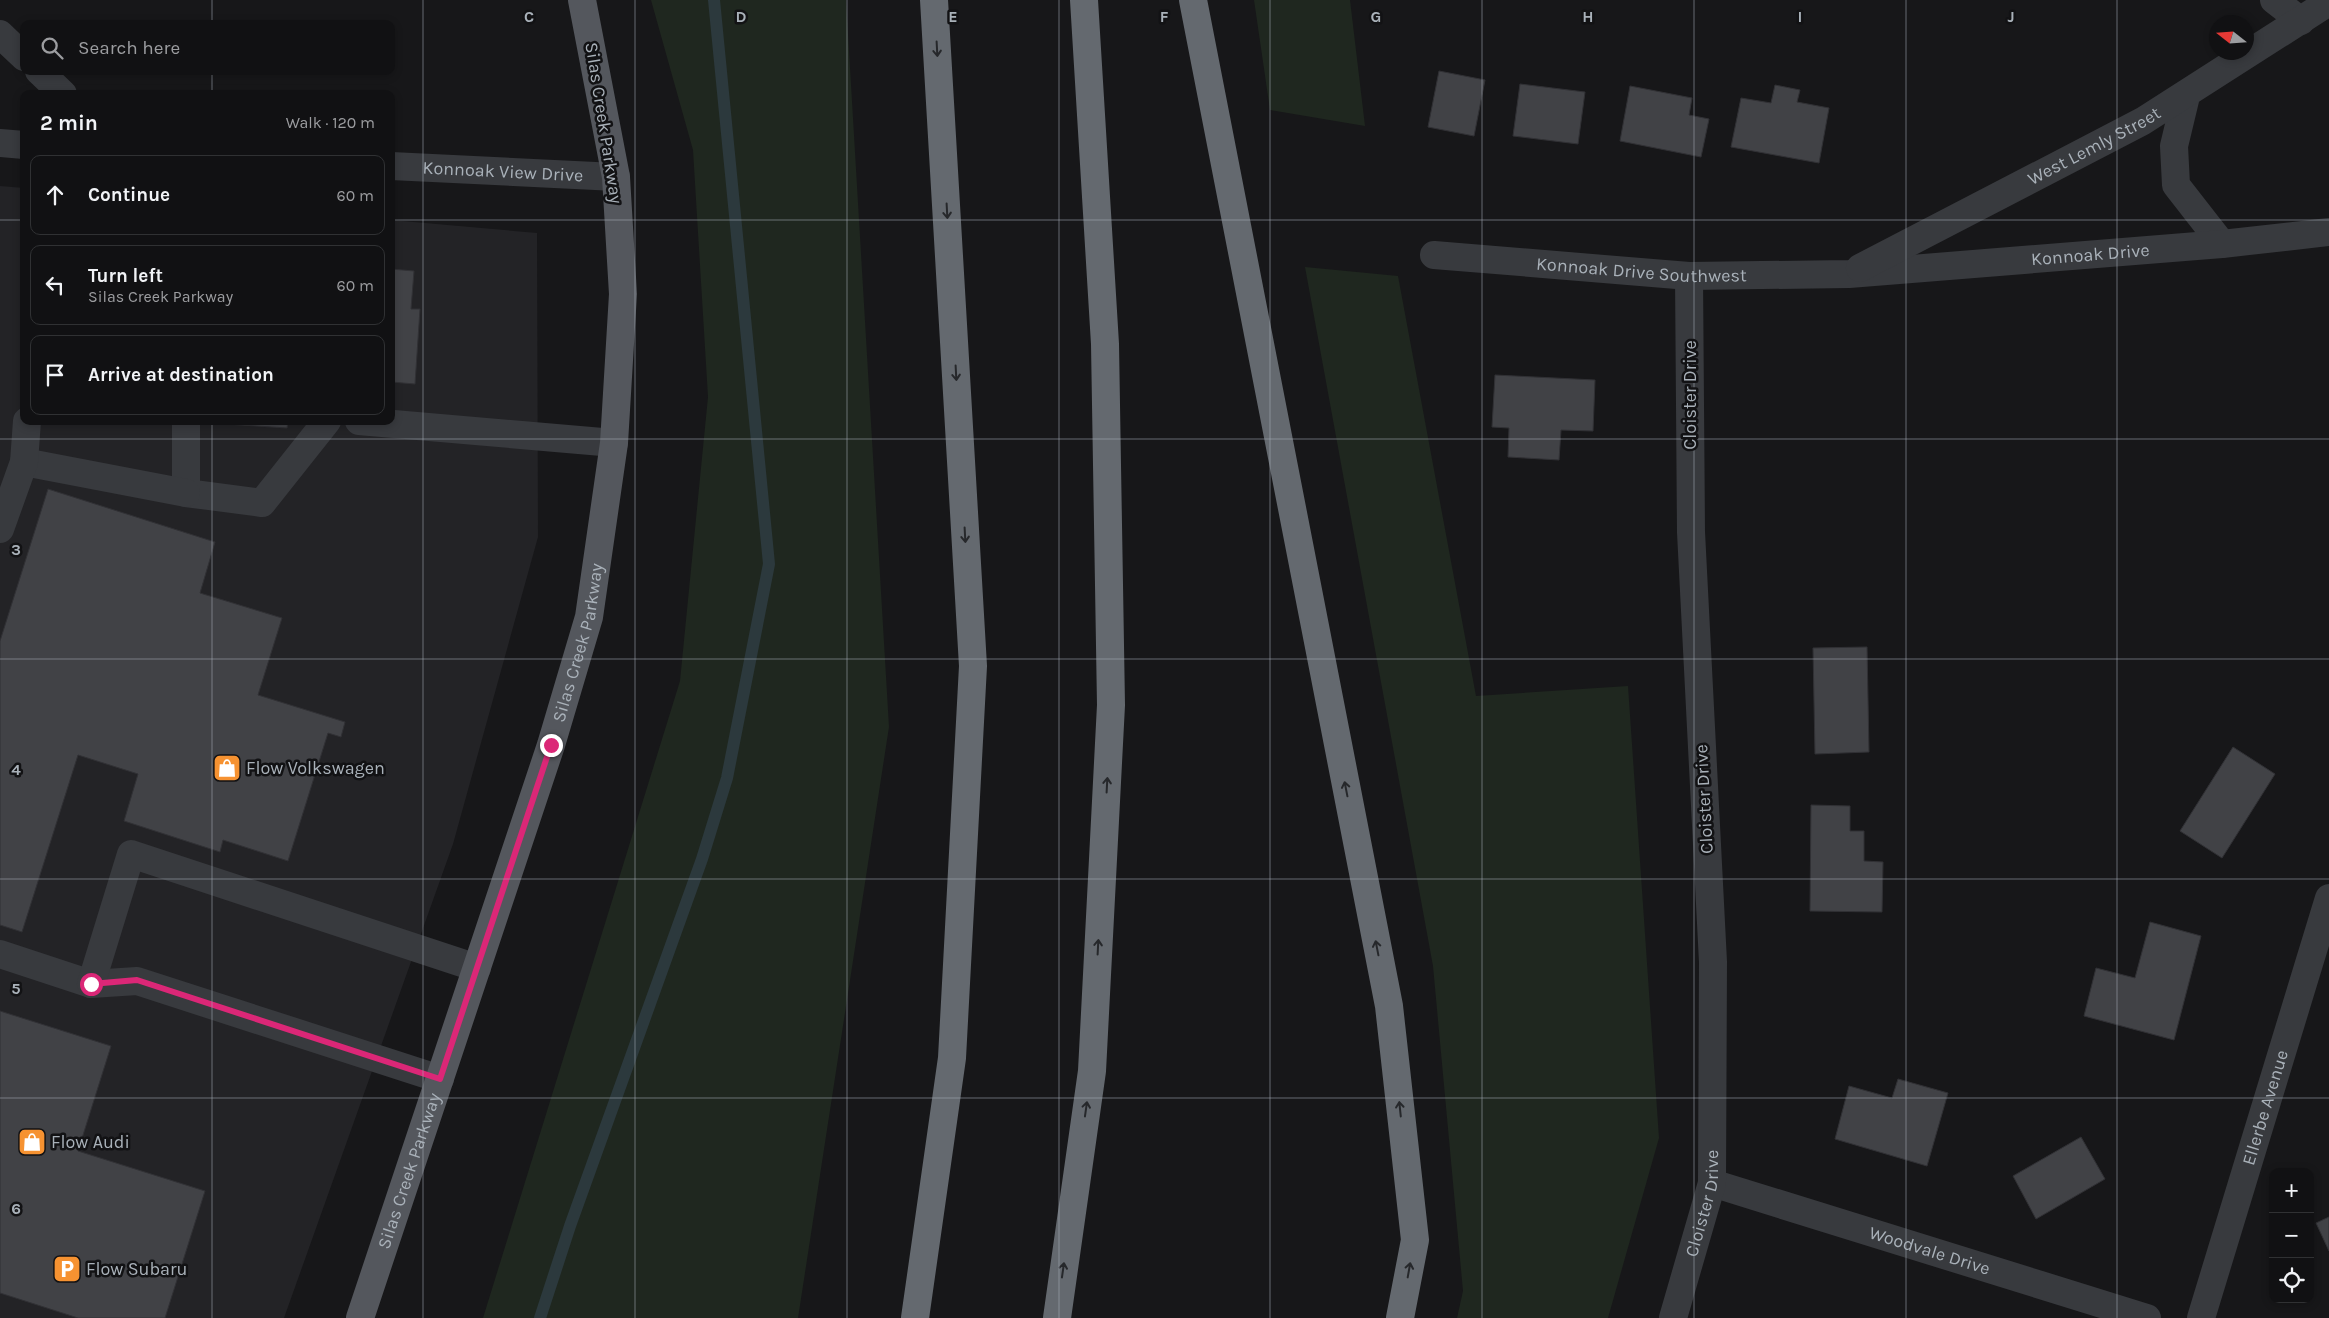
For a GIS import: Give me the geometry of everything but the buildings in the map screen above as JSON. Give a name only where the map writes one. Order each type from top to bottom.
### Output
[{"type":"highway","points":[[914,1318],[952,1058],[973,666],[934,0]]},
{"type":"highway","points":[[1056,1318],[1092,1071],[1111,705],[1104,344],[1084,0]]},
{"type":"highway","points":[[1193,0],[1389,1006],[1415,1240],[1400,1318]]},
{"type":"main road","name":"Silas Creek Parkway","points":[[360,1318],[564,704],[589,617],[614,443],[624,294],[616,177],[582,0]]},
{"type":"street","points":[[2274,0],[2301,21]]},
{"type":"street","name":"West Lemly Street","points":[[1849,274],[2143,121],[2186,96],[2329,2]]},
{"type":"street","points":[[0,34],[20,53]]},
{"type":"street","points":[[43,75],[59,90]]},
{"type":"street","points":[[2186,96],[2174,146],[2176,185],[2222,244]]},
{"type":"street","points":[[0,143],[20,145]]},
{"type":"street","name":"Konnoak View Drive","points":[[395,166],[616,177]]},
{"type":"street","name":"Konnoak Drive","points":[[1849,274],[2222,244],[2329,232]]},
{"type":"street","name":"Konnoak Drive Southwest","points":[[1434,255],[1689,276],[1849,274]]},
{"type":"street","name":"Cloister Drive","points":[[1673,1318],[1712,1183],[1713,962],[1691,532],[1689,276]]},
{"type":"street","points":[[395,424],[614,443]]},
{"type":"street","points":[[0,529],[24,462],[27,425]]},
{"type":"street","points":[[186,425],[186,493]]},
{"type":"street","points":[[24,462],[186,493],[262,503],[324,425]]},
{"type":"street","points":[[91,984],[131,854],[477,968]]},
{"type":"street","name":"Ellerbe Avenue","points":[[2201,1318],[2329,898]]},
{"type":"street","points":[[0,954],[91,984],[137,980],[440,1079]]},
{"type":"street","name":"Woodvale Drive","points":[[1712,1183],[2148,1318]]},
{"type":"shaded area","points":[[651,0],[846,0],[889,727],[798,1318],[483,1318],[680,681],[708,397],[693,150]]},
{"type":"shaded area","points":[[1254,0],[1350,0],[1365,126],[1270,110]]},
{"type":"shaded area","points":[[0,186],[20,188],[20,425],[395,425],[395,220],[537,233],[538,537],[453,844],[284,1318],[0,1318]]},
{"type":"shaded area","points":[[1305,267],[1398,276],[1476,696],[1628,686],[1659,1138],[1608,1318],[1457,1318],[1463,1291],[1433,966]]},
{"type":"waterway","points":[[540,1318],[570,1226],[702,859],[727,778],[769,564],[714,0]]},
{"type":"place","name":"Flow Volkswagen","points":[[227,768]]},
{"type":"place","name":"Flow Audi","points":[[32,1142]]},
{"type":"place","name":"Flow Subaru","points":[[67,1269]]},
{"type":"route","points":[[91,984],[137,980],[440,1079],[551,745]]}]
